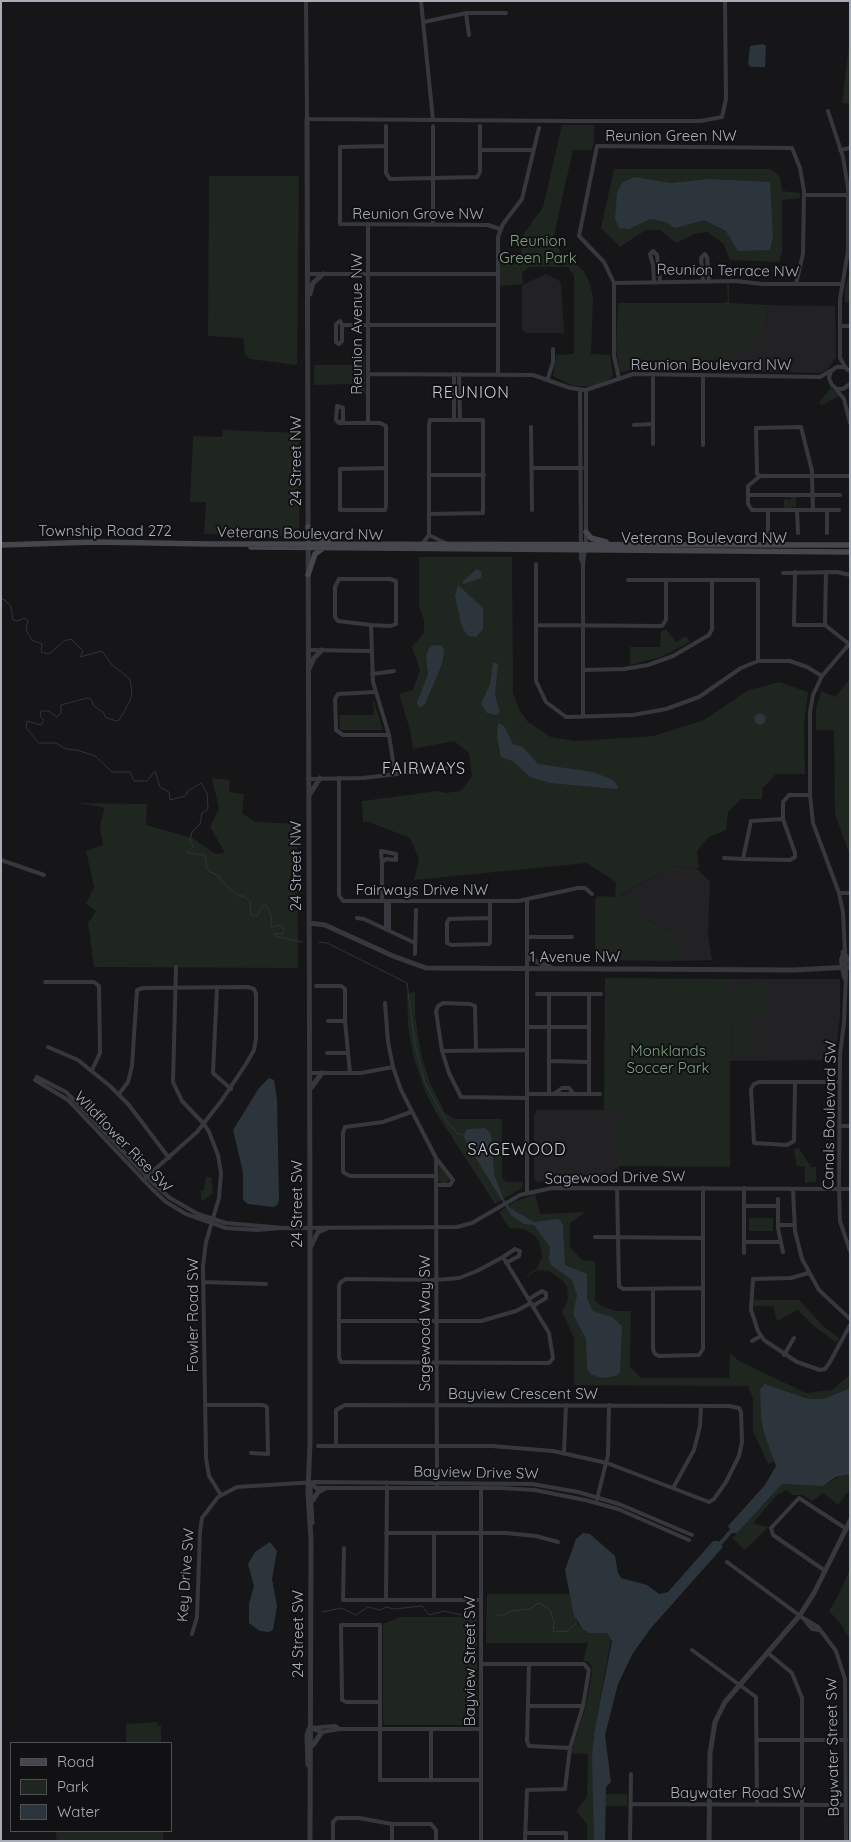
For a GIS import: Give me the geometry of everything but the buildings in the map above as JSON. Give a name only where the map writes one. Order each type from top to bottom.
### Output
[{"type":"main road","points":[[308,527],[316,538],[342,544]]},
{"type":"main road","points":[[586,532],[594,539],[621,545]]},
{"type":"main road","name":"Township Road 272","points":[[1,545],[78,542],[209,544]]},
{"type":"main road","name":"Veterans Boulevard NW","points":[[209,544],[308,546],[342,544],[446,544],[583,548],[621,545],[850,545]]},
{"type":"main road","name":"Veterans Boulevard NW","points":[[308,546],[322,549],[583,548],[833,551],[850,553]]},
{"type":"main road","points":[[308,575],[315,554],[322,549]]},
{"type":"street","points":[[306,1],[307,119],[433,120],[716,120],[722,117],[726,108],[725,1]]},
{"type":"street","points":[[421,1],[433,120]]},
{"type":"street","points":[[424,22],[466,14],[506,13]]},
{"type":"street","points":[[466,14],[469,35]]},
{"type":"street","points":[[828,111],[846,172],[849,236],[846,270],[841,284],[840,358],[829,376],[833,386],[844,399],[850,423]]},
{"type":"street","name":"24 Street NW","points":[[307,119],[308,923]]},
{"type":"street","points":[[386,126],[387,177],[433,178],[477,177],[480,172],[480,126]]},
{"type":"street","points":[[432,126],[433,225]]},
{"type":"street","points":[[498,374],[500,229],[522,198],[539,128]]},
{"type":"street","name":"Reunion Grove NW","points":[[386,146],[343,146],[338,149],[340,224],[488,225],[500,229]]},
{"type":"street","name":"Reunion Green NW","points":[[619,378],[614,356],[614,283],[604,262],[579,236],[597,146],[789,147],[794,150],[800,168],[804,195],[803,254],[796,284]]},
{"type":"street","points":[[840,150],[850,148]]},
{"type":"street","points":[[480,150],[534,150]]},
{"type":"street","points":[[804,195],[848,195]]},
{"type":"street","name":"Reunion Avenue NW","points":[[368,225],[368,423]]},
{"type":"street","points":[[654,281],[650,254],[653,251],[657,255],[660,281]]},
{"type":"street","points":[[703,281],[701,258],[705,254],[707,256],[709,281]]},
{"type":"street","points":[[308,274],[498,274]]},
{"type":"street","points":[[308,307],[313,283],[323,274]]},
{"type":"street","name":"Reunion Terrace NW","points":[[614,283],[709,281],[841,284]]},
{"type":"street","points":[[342,324],[342,341],[339,344],[336,342],[336,324],[340,321],[342,324],[368,325],[498,325]]},
{"type":"street","points":[[840,326],[850,326]]},
{"type":"street","points":[[548,378],[553,362],[553,349]]},
{"type":"street","points":[[840,358],[848,369]]},
{"type":"street","points":[[848,369],[839,366],[820,377],[841,389],[849,385]]},
{"type":"street","name":"Reunion Boulevard NW","points":[[368,374],[533,375],[548,378],[580,390],[595,388],[633,374],[820,377]]},
{"type":"street","points":[[457,374],[460,419]]},
{"type":"street","points":[[454,419],[457,374]]},
{"type":"street","points":[[653,374],[653,444]]},
{"type":"street","points":[[703,375],[703,445]]},
{"type":"street","points":[[844,399],[849,385]]},
{"type":"street","points":[[580,390],[584,626],[583,717]]},
{"type":"street","points":[[583,548],[586,532],[586,390]]},
{"type":"street","points":[[422,544],[429,535],[429,514],[429,475],[430,420],[482,420],[484,475],[482,513],[429,514]]},
{"type":"street","points":[[339,423],[384,424],[386,426],[386,468],[386,510],[340,510],[340,469],[386,468]]},
{"type":"street","points":[[634,425],[653,424]]},
{"type":"street","points":[[761,476],[755,470],[756,428],[798,426],[802,430],[812,476],[813,510]]},
{"type":"street","points":[[531,427],[532,510]]},
{"type":"street","points":[[531,468],[586,468]]},
{"type":"street","points":[[429,475],[484,475]]},
{"type":"street","points":[[839,510],[750,509],[748,495],[750,482],[761,476],[850,476]]},
{"type":"street","points":[[748,495],[840,495]]},
{"type":"street","points":[[768,510],[768,533]]},
{"type":"street","points":[[797,510],[798,533]]},
{"type":"street","points":[[827,510],[827,533]]},
{"type":"street","points":[[429,535],[446,544]]},
{"type":"street","points":[[536,564],[536,681],[546,702],[563,714],[575,717],[633,715],[666,709],[698,697],[737,671],[758,661],[790,661],[807,666],[822,676]]},
{"type":"street","points":[[794,572],[794,625],[825,625],[849,643]]},
{"type":"street","points":[[825,625],[826,572]]},
{"type":"street","points":[[783,573],[826,572],[850,575]]},
{"type":"street","points":[[343,579],[390,579],[396,581],[397,622],[391,626],[371,625],[343,623],[336,620],[337,581],[343,579]]},
{"type":"street","points":[[628,580],[758,580],[758,661]]},
{"type":"street","points":[[536,625],[662,626],[666,620],[666,580]]},
{"type":"street","points":[[584,670],[624,669],[648,665],[673,656],[709,635],[712,629],[712,581]]},
{"type":"street","points":[[371,625],[372,674],[389,734],[395,774]]},
{"type":"street","name":"Canals Boulevard SW","points":[[849,643],[822,676],[813,695],[810,712],[810,795],[813,823],[839,893],[843,912],[843,952],[846,967],[839,1082],[839,1189],[842,1228],[850,1251]]},
{"type":"street","points":[[308,650],[371,651]]},
{"type":"street","points":[[308,672],[314,658],[322,650]]},
{"type":"street","points":[[372,674],[394,671]]},
{"type":"street","points":[[376,692],[338,694],[336,699],[336,730],[343,735],[389,734]]},
{"type":"street","points":[[308,778],[395,774],[446,768]]},
{"type":"street","points":[[308,797],[320,778]]},
{"type":"street","name":"Fairways Drive NW","points":[[339,778],[340,898],[344,901],[527,900],[578,888],[587,889],[592,894]]},
{"type":"street","points":[[724,858],[790,860],[794,857],[795,853],[784,819],[786,797],[789,795],[810,795]]},
{"type":"street","points":[[743,859],[750,821],[754,819],[784,819]]},
{"type":"street","points":[[382,864],[386,859],[396,860],[396,854],[380,851],[387,930]]},
{"type":"street","points":[[1,860],[44,875]]},
{"type":"street","points":[[839,893],[850,893]]},
{"type":"street","points":[[527,900],[527,1192]]},
{"type":"street","points":[[490,901],[490,918],[488,945],[451,945],[447,943],[447,923],[449,919],[490,918]]},
{"type":"street","points":[[415,954],[416,910]]},
{"type":"street","points":[[357,918],[415,944]]},
{"type":"street","name":"1 Avenue NW","points":[[308,923],[325,925],[418,966],[436,969],[794,970],[846,967]]},
{"type":"street","name":"24 Street SW","points":[[308,923],[311,1540],[310,1841]]},
{"type":"street","points":[[527,937],[572,937]]},
{"type":"street","points":[[843,952],[850,962]]},
{"type":"street","points":[[528,958],[555,969]]},
{"type":"street","name":"Fowler Road SW","points":[[176,968],[173,1082],[182,1101],[204,1124],[215,1145],[220,1164],[220,1190],[204,1253],[204,1282],[206,1463],[212,1482],[221,1495]]},
{"type":"street","points":[[46,982],[94,982],[100,986],[100,1053],[92,1070]]},
{"type":"street","points":[[316,986],[341,986],[344,988],[350,1073]]},
{"type":"street","points":[[119,1094],[130,1075],[134,1059],[137,990],[143,988],[176,987],[252,988],[256,994],[255,1044],[231,1089],[204,1124],[145,1178]]},
{"type":"street","points":[[216,987],[213,1073],[231,1089]]},
{"type":"street","points":[[537,994],[601,994]]},
{"type":"street","points":[[549,994],[551,1094]]},
{"type":"street","points":[[589,994],[589,1094]]},
{"type":"street","points":[[385,1003],[393,1067],[411,1112],[436,1158],[454,1182],[450,1185],[436,1185]]},
{"type":"street","points":[[476,1050],[475,1006],[470,1004],[443,1003],[436,1010],[442,1051],[461,1097],[600,1094]]},
{"type":"street","points":[[328,1021],[345,1021]]},
{"type":"street","points":[[527,1027],[589,1027]]},
{"type":"street","points":[[48,1047],[66,1054],[92,1070],[119,1094],[168,1158]]},
{"type":"street","points":[[442,1051],[527,1050]]},
{"type":"street","points":[[327,1053],[348,1053]]},
{"type":"street","points":[[549,1061],[589,1062]]},
{"type":"street","points":[[309,1073],[350,1073],[393,1067]]},
{"type":"street","points":[[309,1091],[322,1073]]},
{"type":"street","name":"Wildflower Rise SW","points":[[36,1078],[66,1092],[166,1202],[191,1216],[246,1230],[310,1228]]},
{"type":"street","points":[[795,1082],[794,1141],[787,1145],[754,1143],[752,1140],[752,1086],[759,1082],[795,1082],[839,1082]]},
{"type":"street","points":[[411,1112],[383,1122],[345,1127],[343,1132],[343,1172],[350,1176],[436,1176]]},
{"type":"street","points":[[840,1126],[850,1126]]},
{"type":"street","name":"Sagewood Way SW","points":[[436,1158],[437,1488]]},
{"type":"street","name":"Sagewood Drive SW","points":[[310,1228],[436,1228],[464,1226],[527,1192],[552,1188],[850,1189]]},
{"type":"street","points":[[617,1188],[619,1286],[623,1289],[702,1288]]},
{"type":"street","points":[[653,1289],[654,1352],[659,1356],[696,1356],[702,1349],[703,1188]]},
{"type":"street","points":[[744,1188],[744,1253]]},
{"type":"street","points":[[793,1189],[794,1224],[797,1244],[808,1273],[832,1304],[850,1319]]},
{"type":"street","points":[[778,1199],[778,1225],[783,1252]]},
{"type":"street","points":[[744,1206],[778,1206]]},
{"type":"street","points":[[778,1225],[794,1224]]},
{"type":"street","points":[[310,1249],[318,1232],[327,1228]]},
{"type":"street","points":[[595,1237],[702,1238]]},
{"type":"street","points":[[744,1242],[780,1242]]},
{"type":"street","points":[[502,1256],[506,1263],[531,1303],[551,1340],[552,1358],[549,1363],[342,1363],[339,1357],[339,1286],[344,1280],[436,1280],[468,1275],[502,1256],[515,1249],[520,1251],[519,1256],[506,1263]]},
{"type":"street","points":[[808,1273],[791,1278],[753,1279],[752,1310],[761,1336],[784,1355],[807,1367],[824,1369],[830,1362],[850,1325]]},
{"type":"street","points":[[204,1282],[261,1282],[266,1284]]},
{"type":"street","points":[[339,1322],[491,1320],[531,1303]]},
{"type":"street","points":[[752,1341],[761,1336]]},
{"type":"street","points":[[784,1355],[794,1338]]},
{"type":"street","points":[[205,1405],[263,1405],[268,1407],[268,1454],[251,1453]]},
{"type":"street","points":[[564,1452],[566,1405]]},
{"type":"street","points":[[596,1502],[607,1463],[609,1405]]},
{"type":"street","name":"Bayview Crescent SW","points":[[336,1446],[336,1410],[340,1406],[732,1406],[740,1410],[742,1442],[739,1456],[726,1482],[712,1501],[702,1501],[673,1488]]},
{"type":"street","points":[[318,1446],[508,1446],[564,1452],[607,1463],[673,1488],[694,1450],[700,1426],[700,1406]]},
{"type":"street","name":"Bayview Drive SW","points":[[310,1484],[316,1482],[481,1482],[532,1484],[598,1497],[656,1518],[692,1535]]},
{"type":"street","name":"Bayview Street SW","points":[[481,1482],[481,1841]]},
{"type":"street","points":[[386,1600],[387,1483]]},
{"type":"street","name":"24 Street SW","points":[[310,1484],[312,1506],[311,1540]]},
{"type":"street","name":"Bayview Drive SW","points":[[310,1484],[316,1488],[481,1488],[535,1490],[596,1502],[637,1516],[689,1540]]},
{"type":"street","name":"Key Drive SW","points":[[192,1634],[197,1617],[200,1526],[206,1511],[221,1495],[244,1485],[310,1484]]},
{"type":"street","points":[[312,1506],[318,1492],[326,1488]]},
{"type":"street","points":[[824,1570],[773,1535],[771,1528],[799,1498],[845,1528]]},
{"type":"street","points":[[709,1841],[712,1732],[719,1712],[740,1684],[800,1615],[850,1521]]},
{"type":"street","points":[[386,1533],[481,1533],[536,1536],[558,1542]]},
{"type":"street","points":[[434,1534],[434,1600]]},
{"type":"street","points":[[344,1548],[343,1600],[481,1600]]},
{"type":"street","name":"Baywater Street SW","points":[[726,1562],[805,1620],[816,1624],[836,1650],[844,1672],[846,1841]]},
{"type":"street","points":[[380,1702],[346,1702],[342,1700],[341,1625],[380,1625],[380,1702],[380,1780],[481,1780]]},
{"type":"street","points":[[692,1650],[740,1684],[756,1698],[757,1804]]},
{"type":"street","points":[[768,1653],[788,1668],[798,1685],[802,1698],[802,1841]]},
{"type":"street","points":[[481,1664],[588,1665],[590,1670],[583,1706],[570,1748],[565,1789],[531,1789],[525,1794],[525,1841]]},
{"type":"street","points":[[530,1664],[526,1741],[533,1748],[570,1748]]},
{"type":"street","points":[[529,1706],[583,1706]]},
{"type":"street","points":[[310,1728],[335,1726],[340,1729]]},
{"type":"street","points":[[310,1728],[322,1732],[340,1729],[481,1729]]},
{"type":"street","name":"24 Street SW","points":[[310,1728],[307,1736],[310,1783]]},
{"type":"street","points":[[431,1729],[431,1780]]},
{"type":"street","points":[[311,1753],[314,1742],[322,1732]]},
{"type":"street","points":[[757,1740],[846,1740]]},
{"type":"street","points":[[630,1841],[631,1774]]},
{"type":"street","name":"Baywater Road SW","points":[[630,1804],[846,1805]]},
{"type":"street","points":[[333,1841],[333,1822],[337,1818],[359,1818],[392,1824],[431,1824],[436,1830],[436,1841]]},
{"type":"street","points":[[392,1824],[392,1841]]},
{"type":"street","points":[[525,1833],[566,1833],[566,1841]]},
{"type":"shaded area","points":[[546,274],[559,280],[561,285],[564,333],[525,333],[522,329],[522,285]]},
{"type":"shaded area","points":[[767,305],[835,306],[836,357],[826,371],[820,373],[730,371],[731,354],[760,326],[766,326]]},
{"type":"shaded area","points":[[671,866],[696,868],[710,882],[708,934],[712,960],[676,961],[676,931],[667,931],[639,915],[618,897]]},
{"type":"shaded area","points":[[730,979],[840,979],[840,1017],[835,1060],[730,1061]]},
{"type":"shaded area","points":[[536,1110],[619,1110],[619,1180],[537,1182],[534,1179],[534,1115]]},
{"type":"green space","points":[[850,38],[850,104],[842,103]]},
{"type":"green space","name":"Reunion Green Park","points":[[562,125],[594,125],[594,143],[591,150],[573,150],[553,240],[563,256],[572,260],[584,272],[590,284],[593,297],[591,354],[610,355],[613,376],[604,383],[591,386],[573,386],[553,376],[556,355],[574,354],[574,275],[568,267],[529,267],[522,273],[523,284],[500,286],[500,264],[520,263],[523,235],[543,207]]},
{"type":"green space","points":[[614,169],[769,169],[774,171],[780,177],[782,191],[800,193],[800,198],[782,200],[782,252],[779,262],[730,260],[723,243],[707,232],[695,234],[676,243],[660,230],[646,230],[620,247],[601,228]]},
{"type":"green space","points":[[209,176],[299,176],[297,365],[250,359],[245,354],[243,338],[208,336]]},
{"type":"green space","points":[[849,276],[850,302],[845,302],[845,288]]},
{"type":"green space","points":[[727,284],[729,285],[729,303],[767,305],[766,326],[760,326],[759,337],[746,350],[732,354],[729,369],[637,369],[621,372],[619,370],[616,348],[618,303],[724,303],[728,301]]},
{"type":"green space","points":[[365,354],[365,395],[353,384],[314,385],[314,365],[353,365]]},
{"type":"green space","points":[[831,387],[839,396],[822,405],[819,403]]},
{"type":"green space","points":[[223,430],[299,433],[299,536],[204,534],[206,502],[190,502],[193,436],[222,437]]},
{"type":"green space","points":[[791,497],[796,497],[796,507],[784,508],[784,499],[791,500]]},
{"type":"green space","points":[[419,557],[512,557],[513,693],[520,711],[528,722],[551,737],[576,741],[653,736],[704,720],[747,691],[779,682],[808,692],[804,724],[805,774],[776,774],[763,788],[762,799],[741,799],[728,812],[726,830],[709,837],[697,851],[699,868],[671,866],[619,896],[638,897],[639,915],[667,931],[676,931],[676,961],[595,960],[595,900],[598,896],[615,897],[616,882],[587,863],[414,880],[419,859],[410,838],[369,822],[363,822],[362,801],[438,791],[445,793],[461,791],[472,776],[469,753],[454,741],[413,749],[410,730],[399,694],[413,690],[420,670],[412,647],[424,633],[424,620],[419,606]]},
{"type":"green space","points":[[667,630],[676,642],[686,636],[690,642],[661,657],[630,665],[630,647],[660,647],[661,631]]},
{"type":"green space","points":[[850,679],[850,855],[835,814],[834,730],[816,730],[816,710],[821,691],[835,697]]},
{"type":"green space","points":[[373,698],[383,730],[340,730],[339,715],[374,715]]},
{"type":"green space","points":[[212,778],[230,780],[229,792],[244,794],[242,813],[255,822],[297,824],[298,968],[94,967],[88,923],[96,911],[86,904],[94,887],[86,851],[103,845],[100,827],[104,809],[103,807],[76,803],[147,804],[146,825],[192,838],[216,854],[225,853],[210,827],[219,809]]},
{"type":"green space","name":"Monklands Soccer Park","points":[[605,978],[730,979],[730,1167],[619,1166],[619,1110],[604,1110]]},
{"type":"green space","points":[[767,982],[766,1015],[764,1017],[731,1017],[732,1002],[740,988],[750,983]]},
{"type":"green space","points":[[415,992],[415,1016],[421,1054],[430,1083],[445,1113],[454,1119],[502,1119],[502,1178],[506,1182],[523,1182],[522,1188],[495,1204],[435,1111],[425,1091],[413,1055],[408,1025],[407,993]]},
{"type":"green space","points":[[734,1019],[753,1019],[753,1056],[734,1056]]},
{"type":"green space","points":[[798,1147],[811,1167],[816,1167],[816,1182],[805,1183],[805,1167],[797,1166],[794,1150]]},
{"type":"green space","points":[[439,1165],[450,1179],[447,1183],[442,1183],[438,1180]]},
{"type":"green space","points":[[206,1177],[211,1177],[213,1193],[203,1201],[201,1199],[201,1191],[204,1190]]},
{"type":"green space","points":[[535,1194],[540,1214],[586,1212],[570,1223],[570,1247],[582,1260],[595,1261],[595,1300],[601,1306],[616,1311],[631,1311],[630,1367],[641,1378],[729,1378],[730,1353],[739,1361],[806,1393],[832,1390],[850,1375],[850,1419],[824,1400],[809,1399],[772,1386],[760,1389],[763,1430],[776,1461],[768,1464],[753,1431],[753,1399],[748,1386],[574,1385],[574,1338],[562,1312],[568,1299],[567,1287],[562,1280],[549,1271],[537,1270],[520,1281],[537,1268],[542,1257],[540,1244],[535,1236],[524,1229],[509,1228],[499,1212],[514,1202]]},
{"type":"green space","points":[[749,1218],[773,1218],[773,1231],[749,1231]]},
{"type":"green space","points":[[754,1300],[799,1300],[823,1326],[839,1338],[837,1343],[815,1327],[798,1310],[777,1321],[773,1306],[754,1306]]},
{"type":"green space","points":[[844,1474],[850,1474],[850,1489],[838,1505],[823,1493],[812,1501],[802,1495],[793,1495],[786,1490],[777,1495],[753,1523],[768,1527],[745,1550],[732,1538],[782,1484],[823,1486]]},
{"type":"green space","points":[[850,1569],[850,1640],[841,1624],[829,1611]]},
{"type":"green space","points":[[487,1594],[570,1594],[577,1623],[589,1633],[607,1633],[611,1639],[593,1739],[594,1841],[587,1841],[587,1824],[576,1811],[587,1797],[588,1754],[571,1753],[585,1709],[592,1674],[592,1667],[589,1662],[583,1661],[588,1643],[486,1643]]},
{"type":"green space","points":[[400,1617],[477,1617],[477,1725],[385,1725],[383,1722],[383,1624]]},
{"type":"green space","points":[[157,1722],[158,1726],[161,1726],[161,1742],[126,1742],[126,1724]]},
{"type":"green space","points":[[606,1794],[627,1794],[627,1806],[605,1806]]},
{"type":"green space","points":[[55,1832],[163,1832],[163,1841],[57,1841]]},
{"type":"water","points":[[763,44],[766,46],[765,67],[751,67],[748,64],[750,46]]},
{"type":"water","points":[[634,177],[671,183],[708,179],[770,182],[773,236],[770,250],[738,251],[726,231],[704,220],[675,228],[666,222],[650,219],[629,229],[619,228],[615,219],[617,193],[622,183]]},
{"type":"water","points":[[477,569],[482,572],[481,578],[463,584],[463,581]]},
{"type":"water","points":[[458,585],[483,608],[483,629],[476,637],[468,636],[462,627],[455,596]]},
{"type":"water","points":[[434,645],[442,646],[444,650],[442,664],[425,704],[420,708],[417,703],[428,674],[426,656],[429,648]]},
{"type":"water","points":[[493,662],[498,664],[495,695],[500,712],[496,715],[487,713],[481,704],[490,684]]},
{"type":"water","points":[[760,713],[766,719],[760,725],[754,719]]},
{"type":"water","points":[[498,723],[504,726],[513,744],[523,747],[538,764],[593,772],[613,780],[618,787],[617,789],[550,783],[530,777],[513,761],[501,757],[497,737]]},
{"type":"water","points":[[269,1078],[274,1080],[277,1100],[279,1199],[278,1204],[274,1207],[248,1204],[243,1200],[243,1172],[233,1130],[259,1088]]},
{"type":"water","points":[[485,1128],[490,1132],[492,1139],[494,1174],[503,1198],[510,1208],[534,1222],[558,1219],[561,1221],[563,1226],[565,1265],[587,1274],[587,1299],[593,1311],[612,1317],[622,1326],[620,1372],[616,1376],[602,1378],[590,1374],[587,1368],[586,1339],[573,1314],[577,1295],[572,1280],[551,1265],[549,1260],[550,1247],[534,1225],[524,1224],[511,1215],[469,1147],[464,1137],[465,1132],[468,1129]]},
{"type":"water","points":[[765,1384],[809,1399],[824,1399],[850,1388],[850,1474],[836,1477],[823,1486],[782,1484],[737,1533],[732,1533],[728,1526],[765,1485],[776,1466],[763,1430],[760,1389]]},
{"type":"water","points":[[583,1533],[590,1534],[615,1556],[618,1573],[621,1578],[647,1585],[659,1594],[668,1592],[713,1541],[718,1541],[723,1547],[651,1628],[633,1653],[618,1684],[605,1735],[611,1782],[606,1787],[605,1841],[594,1841],[592,1758],[594,1733],[612,1641],[607,1633],[589,1633],[583,1629],[574,1616],[565,1570],[576,1539]]},
{"type":"water","points":[[270,1542],[277,1551],[272,1579],[277,1606],[273,1630],[269,1632],[260,1631],[249,1623],[249,1604],[254,1586],[248,1564],[255,1552]]},
{"type":"waterway","points":[[1,599],[5,600],[11,607],[13,620],[18,621],[24,618],[28,620],[26,630],[32,640],[42,644],[41,652],[49,654],[64,641],[71,639],[83,651],[80,657],[102,651],[112,665],[130,679],[132,693],[130,701],[119,720],[116,721],[105,717],[104,713],[94,706],[91,699],[87,698],[61,705],[61,713],[57,717],[49,711],[41,711],[40,716],[44,720],[41,725],[27,721],[26,727],[31,734],[39,743],[56,743],[66,749],[77,750],[95,756],[112,772],[130,772],[134,781],[147,781],[155,771],[160,787],[169,792],[170,800],[185,796],[188,791],[201,783],[207,793],[208,809],[202,813],[200,824],[192,832],[190,841],[193,846],[187,853],[205,855],[207,869],[219,876],[222,882],[239,896],[244,896],[250,901],[251,915],[257,916],[263,906],[266,905],[271,915],[271,927],[279,925],[284,929],[282,934],[275,934],[274,936],[302,942]]},
{"type":"waterway","points":[[319,942],[327,943],[407,983],[415,1045],[425,1083],[446,1121],[458,1134],[464,1135]]},
{"type":"waterway","points":[[718,1546],[733,1529]]},
{"type":"waterway","points":[[497,1615],[529,1609],[539,1603],[550,1610],[554,1622],[553,1632],[568,1631],[577,1622]]},
{"type":"waterway","points":[[322,1612],[341,1608],[356,1615],[368,1607],[380,1610],[386,1607],[394,1609],[422,1606],[429,1615],[444,1611],[461,1615],[472,1611]]},
{"type":"district","name":"REUNION","points":[[471,393]]},
{"type":"district","name":"FAIRWAYS","points":[[424,769]]},
{"type":"district","name":"SAGEWOOD","points":[[517,1150]]}]
